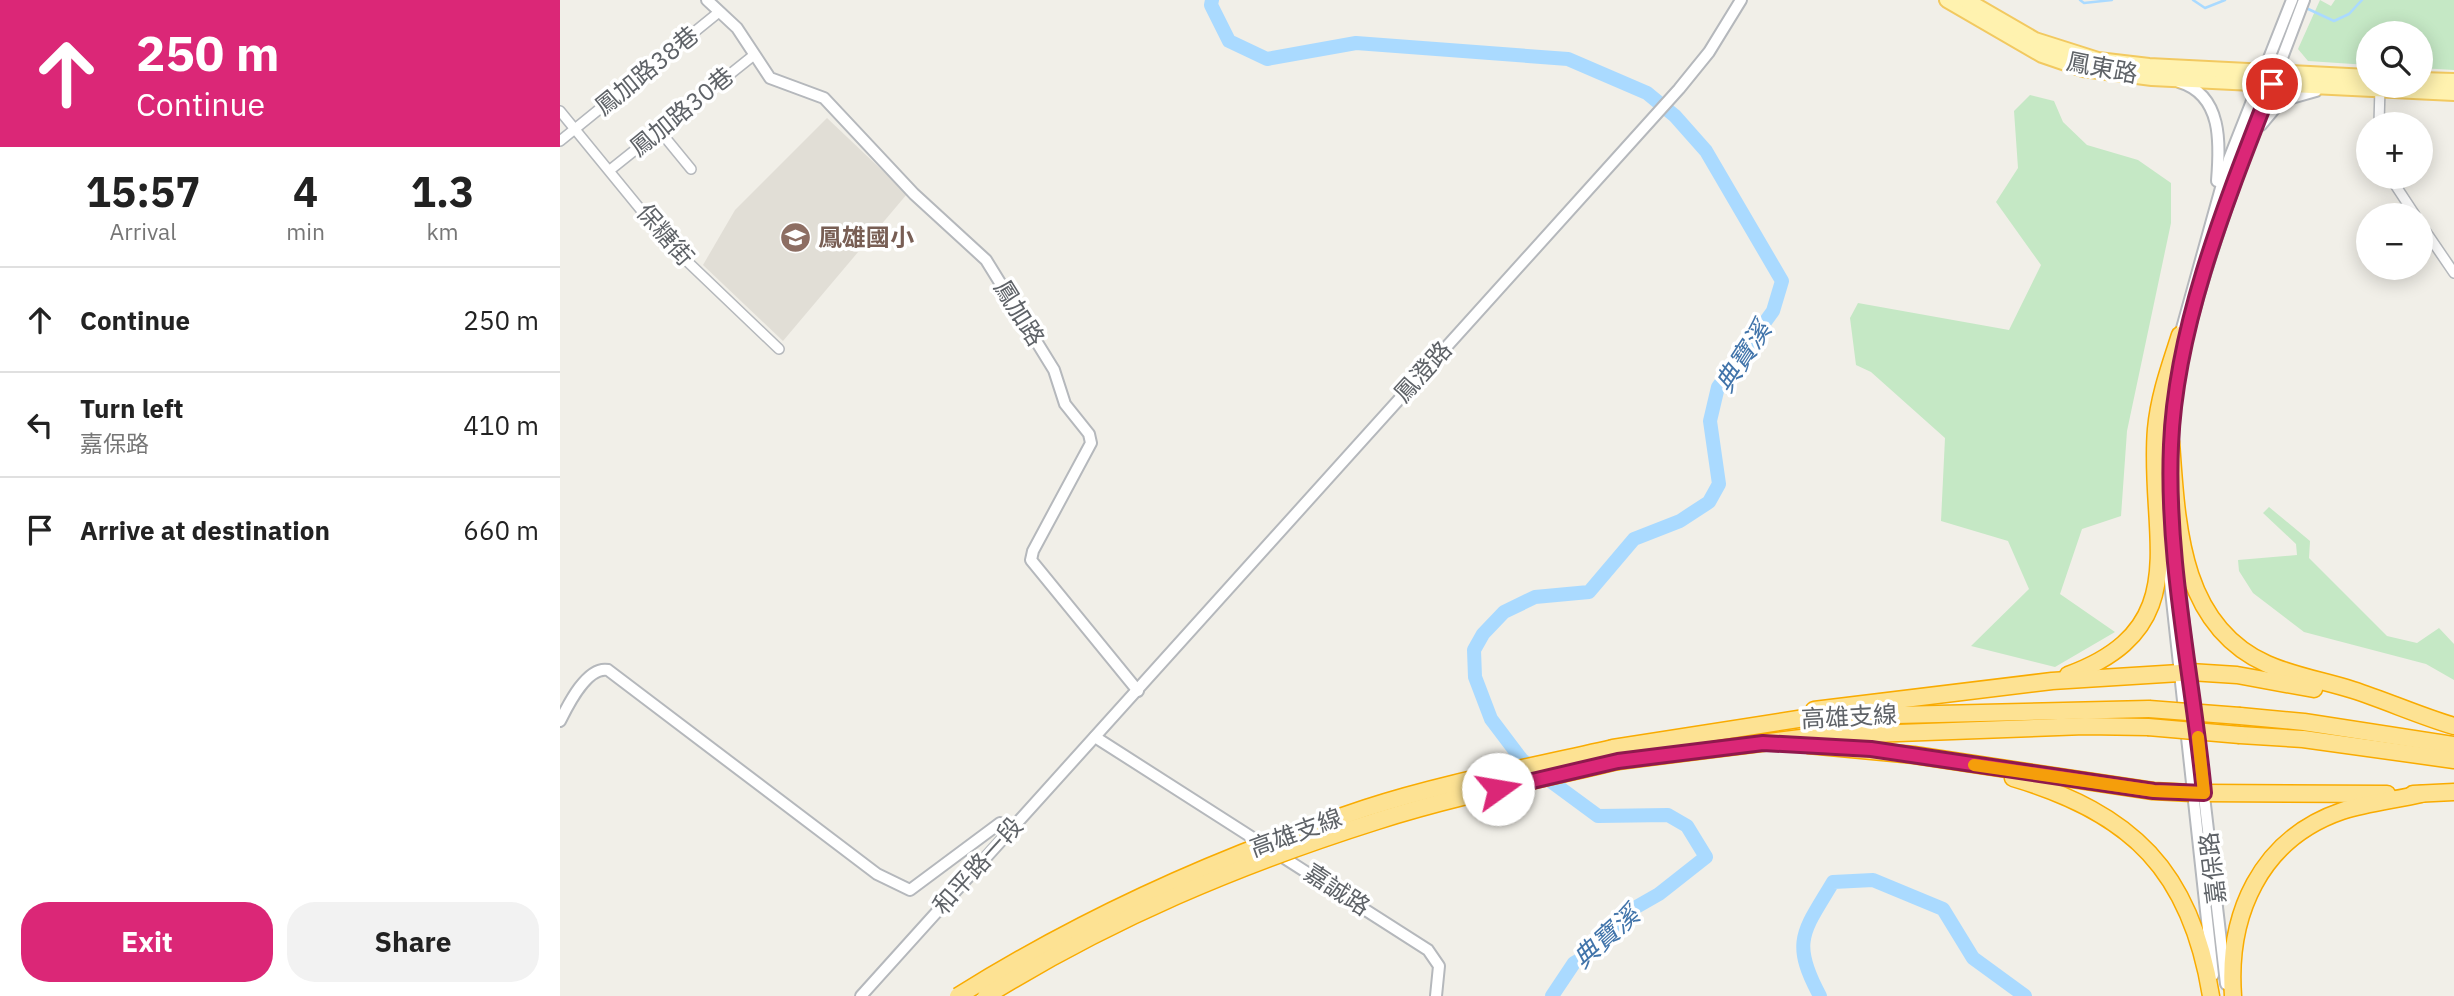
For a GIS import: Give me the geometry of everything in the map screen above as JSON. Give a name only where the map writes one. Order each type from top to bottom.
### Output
[{"type":"highway","points":[[2052,681],[2097,664],[2115,653],[2138,629],[2153,598],[2160,573],[2161,554],[2155,498],[2156,429],[2162,391],[2180,335]]},
{"type":"highway","points":[[2171,442],[2175,493],[2188,572],[2199,603],[2231,642],[2266,664],[2454,726]]},
{"type":"highway","points":[[1682,737],[1835,706],[1923,698],[2052,681],[2210,671],[2300,686],[2425,716]]},
{"type":"highway","name":"高雄支線","points":[[986,996],[1037,964],[1182,891],[1252,864],[1378,820],[1682,737],[1811,717],[2148,709],[2304,722],[2454,745]]},
{"type":"highway","name":"高雄支線","points":[[958,996],[1057,937],[1171,881],[1247,851],[1367,808],[1616,755],[1817,736],[2085,726],[2148,727],[2303,739],[2454,760]]},
{"type":"highway","points":[[1763,743],[1871,749],[2154,791],[2421,794],[2454,792]]},
{"type":"highway","points":[[1967,764],[2038,785],[2088,805],[2148,850],[2171,881],[2193,921],[2213,996]]},
{"type":"highway","points":[[2231,996],[2234,942],[2240,916],[2257,876],[2270,860],[2308,830],[2342,811],[2421,794]]},
{"type":"main road","name":"鳳東路","points":[[1947,0],[2035,40],[2098,60],[2268,77]]},
{"type":"main road","name":"鳳東路","points":[[1966,0],[1978,13],[2042,55],[2083,69],[2152,78],[2268,77]]},
{"type":"main road","points":[[2268,77],[2356,77]]},
{"type":"main road","points":[[2268,77],[2334,89],[2356,88]]},
{"type":"main road","points":[[2433,81],[2454,82]]},
{"type":"main road","points":[[2433,91],[2454,93]]},
{"type":"street","name":"鳳加路","points":[[706,0],[737,28],[770,78],[824,98],[914,194],[986,260],[1047,359],[1065,404],[1090,434],[1091,443],[1033,551],[1031,560],[1138,691]]},
{"type":"street","name":"鳳澄路","points":[[1095,737],[1679,89],[1709,52],[1741,0]]},
{"type":"street","points":[[2268,77],[2292,0]]},
{"type":"street","points":[[2268,77],[2304,0]]},
{"type":"street","name":"鳳加路38巷","points":[[560,141],[719,12]]},
{"type":"street","name":"鳳加路30巷","points":[[610,170],[754,55]]},
{"type":"street","name":"嘉保路","points":[[2213,996],[2198,793],[2173,529],[2171,442],[2187,338],[2227,201],[2247,148],[2268,77]]},
{"type":"street","name":"嘉保路","points":[[2185,673],[2167,552],[2162,460],[2166,410],[2180,335],[2215,202],[2268,77]]},
{"type":"street","points":[[2152,78],[2189,86],[2212,110],[2219,135],[2215,202]]},
{"type":"street","points":[[2247,148],[2265,117],[2281,101],[2306,91],[2334,89]]},
{"type":"street","name":"保糖街","points":[[560,110],[677,252],[779,349]]},
{"type":"street","points":[[659,130],[691,169]]},
{"type":"street","points":[[2433,242],[2454,273]]},
{"type":"street","points":[[560,721],[580,688],[594,672],[608,670],[877,874],[910,890],[983,832],[999,823],[1010,829]]},
{"type":"street","name":"和平路一段","points":[[861,996],[1095,737]]},
{"type":"street","name":"嘉誠路","points":[[1095,737],[1428,950],[1439,966],[1436,996]]},
{"type":"street","name":"嘉保路","points":[[2198,793],[2231,996]]},
{"type":"shaded area","name":"鳳雄國小","points":[[827,118],[907,194],[783,341],[703,265],[735,210]]},
{"type":"green space","points":[[2320,0],[2331,6],[2335,0],[2454,0],[2454,70],[2433,69],[2433,21],[2356,21],[2356,64],[2308,61],[2298,49]]},
{"type":"green space","points":[[2030,95],[2054,101],[2063,122],[2087,145],[2138,160],[2171,183],[2171,223],[2127,431],[2121,516],[2082,529],[2060,594],[2115,632],[2055,667],[1971,646],[2029,589],[2008,541],[1941,521],[1945,438],[1871,372],[1856,365],[1850,318],[1858,303],[2009,330],[2041,265],[1996,202],[2018,168],[2014,111]]},
{"type":"green space","points":[[2269,507],[2310,541],[2309,558],[2387,636],[2417,643],[2439,628],[2454,644],[2454,680],[2426,664],[2304,632],[2253,593],[2239,571],[2238,560],[2297,555],[2296,544],[2263,513]]},
{"type":"waterway","name":"典寶溪","points":[[1212,0],[1211,5],[1229,41],[1267,59],[1356,43],[1568,59],[1647,93],[1675,116],[1706,151],[1782,281],[1773,311],[1718,387],[1710,421],[1719,484],[1709,502],[1680,521],[1634,539],[1589,592],[1535,597],[1504,612],[1483,634],[1474,650],[1475,677],[1491,719],[1522,760],[1598,816],[1668,815],[1687,826],[1706,857],[1659,894],[1624,914],[1593,952],[1574,963],[1552,996]]},
{"type":"waterway","points":[[2080,0],[2084,3],[2112,0]]},
{"type":"waterway","points":[[2193,0],[2205,8],[2225,0]]},
{"type":"waterway","points":[[2306,8],[2334,21],[2349,14],[2362,0]]},
{"type":"waterway","name":"典寶溪","points":[[1820,996],[1805,962],[1803,949],[1808,925],[1833,882],[1873,880],[1943,909],[1973,958],[2025,996]]},
{"type":"slow traffic","points":[[1974,765],[2154,791],[2204,793],[2198,737]]},
{"type":"place","name":"鳳雄國小","points":[[795,238]]},
{"type":"route","points":[[1498,789],[1618,761],[1763,743],[1871,749],[2154,791],[2204,793],[2173,529],[2171,442],[2177,390],[2191,323],[2227,201],[2272,84]]}]
